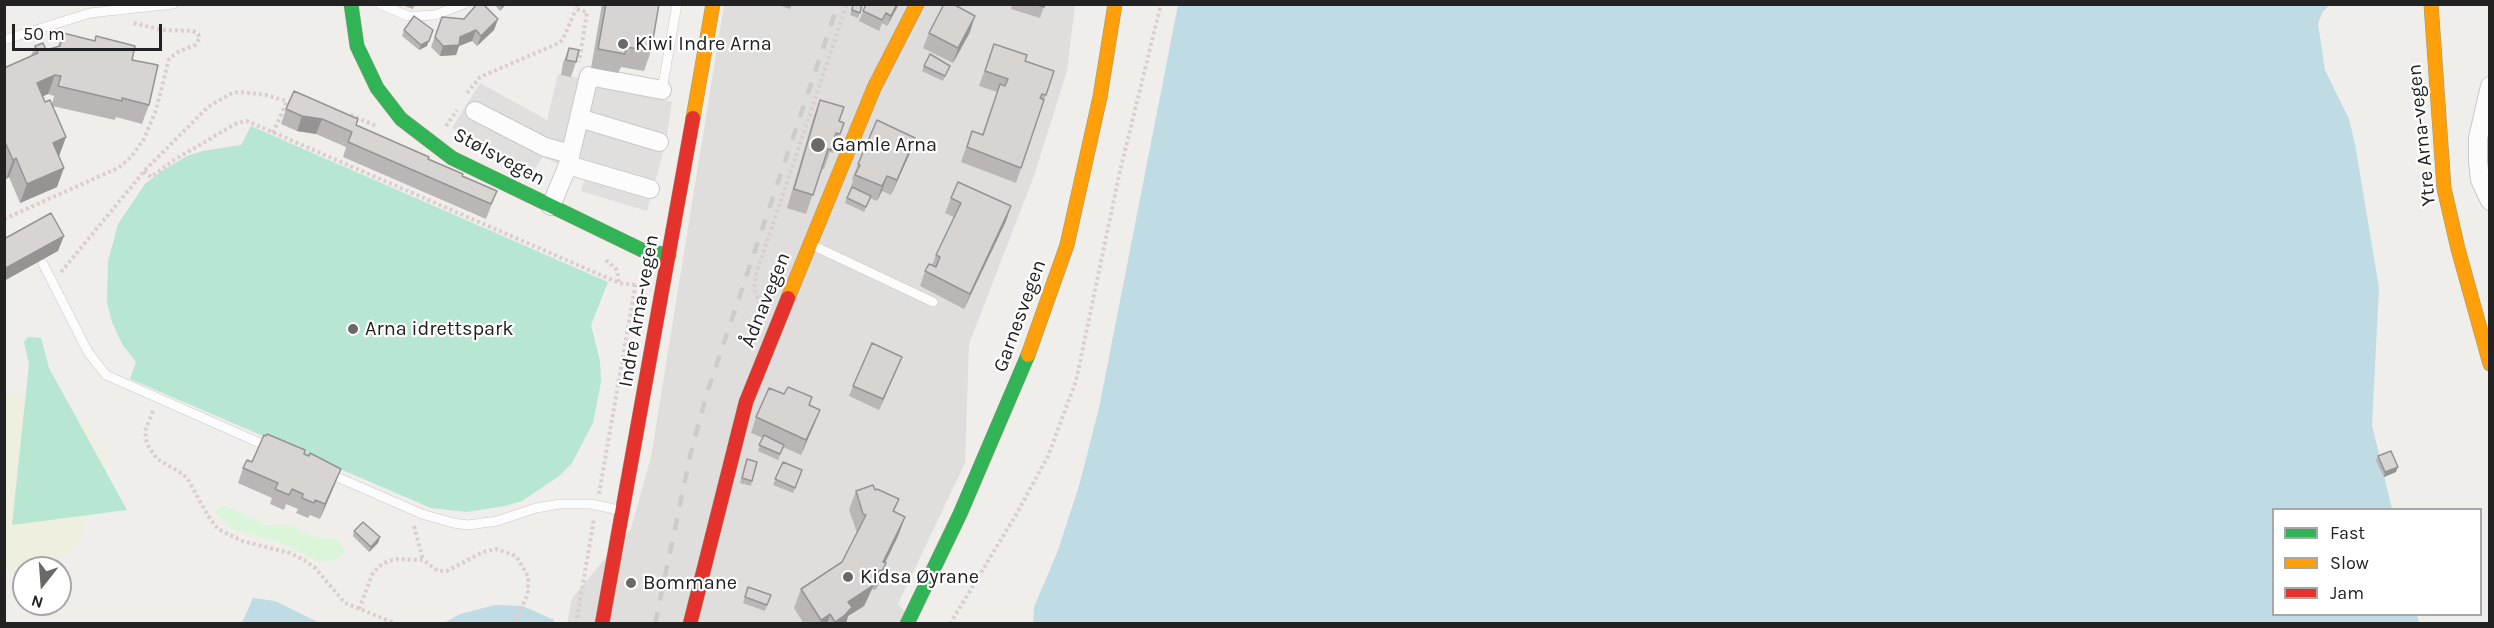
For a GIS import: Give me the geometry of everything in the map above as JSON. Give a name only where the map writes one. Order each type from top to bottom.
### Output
[{"type":"street","name":"Stølsvegen","points":[[351,4],[357,46],[377,88],[401,119],[452,158],[644,251],[669,255]]},
{"type":"street","name":"Indre Arna-vegen","points":[[602,624],[713,4]]},
{"type":"street","name":"Ådnavegen","points":[[690,624],[746,402],[874,88],[917,4]]},
{"type":"street","name":"Garnesvegen","points":[[907,624],[960,514],[1020,377],[1067,245],[1100,97],[1115,4]]},
{"type":"street","name":"Ytre Arna-vegen","points":[[2431,4],[2444,188],[2458,249],[2490,364]]},
{"type":"street","points":[[551,206],[569,160],[590,76],[662,90]]},
{"type":"street","points":[[2490,86],[2478,138],[2480,180],[2490,201]]},
{"type":"street","points":[[466,106],[569,160],[650,189]]},
{"type":"street","points":[[579,118],[658,142]]},
{"type":"lane","points":[[4,40],[90,13],[173,4]]},
{"type":"lane","points":[[380,4],[408,16],[417,16],[435,15],[464,4]]},
{"type":"lane","points":[[662,90],[677,4]]},
{"type":"lane","points":[[810,244],[933,302]]},
{"type":"lane","points":[[43,264],[97,366],[114,380],[277,451]]},
{"type":"lane","points":[[320,470],[440,521],[468,525],[498,521],[536,508],[560,504],[622,510]]},
{"type":"path","points":[[950,624],[1017,513],[1048,456],[1076,381],[1120,171],[1161,4]]},
{"type":"path","points":[[434,144],[466,106],[480,77],[559,43],[577,7],[587,12],[581,46]]},
{"type":"path","points":[[4,219],[118,168],[131,157],[144,139],[156,110],[169,59],[178,52],[195,45],[200,38],[193,32],[133,25],[132,10]]},
{"type":"path","points":[[53,282],[144,171],[200,114],[219,100],[230,94],[250,92],[302,107]]},
{"type":"path","points":[[273,133],[287,101]]},
{"type":"path","points":[[344,126],[349,114],[376,126]]},
{"type":"path","points":[[144,171],[151,177],[174,160],[241,121],[247,121],[619,283],[636,283],[576,624]]},
{"type":"path","points":[[158,399],[145,431],[147,444],[157,459],[183,474],[189,481],[215,526],[229,536],[242,541],[285,552],[304,560],[315,568],[345,603],[397,624]]},
{"type":"path","points":[[419,513],[414,526],[423,560],[434,569],[442,571],[456,568],[487,550],[496,549],[513,554],[523,565],[528,576],[528,594],[513,624]]},
{"type":"path","points":[[359,609],[369,580],[378,567],[398,559],[423,560]]},
{"type":"shaded area","points":[[724,5],[1075,5],[1067,71],[1034,176],[969,344],[965,463],[898,604],[916,623],[567,624],[572,598],[631,528],[651,457]]},
{"type":"shaded area","points":[[558,74],[607,83],[672,102],[666,142],[647,211],[581,191],[585,177],[543,157],[534,170],[452,128],[480,83],[547,120]]},
{"type":"green space","points":[[251,126],[608,282],[591,325],[600,361],[601,382],[593,423],[572,463],[559,476],[522,501],[505,506],[466,512],[431,508],[130,379],[136,362],[122,344],[112,322],[107,302],[108,261],[118,224],[145,184],[160,172],[187,156],[241,145]]},
{"type":"green space","points":[[28,337],[41,338],[49,368],[127,510],[12,525],[29,364],[24,342]]},
{"type":"green space","points":[[4,388],[71,412],[85,425],[105,458],[105,468],[91,512],[77,546],[65,556],[12,556],[12,569],[5,572]]},
{"type":"green space","points":[[225,505],[266,525],[290,525],[314,537],[337,540],[345,551],[336,560],[320,562],[287,545],[231,528],[213,511]]},
{"type":"water","points":[[1178,5],[2329,5],[2322,13],[2318,24],[2325,70],[2349,119],[2379,288],[2372,425],[2392,508],[2272,508],[2272,616],[2417,616],[2419,623],[1033,624],[1034,607],[1057,553],[1079,486],[1099,408]]},
{"type":"water","points":[[253,598],[275,601],[320,623],[242,623]]},
{"type":"water","points":[[495,605],[523,606],[554,620],[552,624],[444,623],[460,614]]},
{"type":"building","points":[[477,4],[483,4],[498,19],[481,36],[476,30],[460,37],[459,45],[443,46],[435,37],[442,17],[464,19]]},
{"type":"building","points":[[606,4],[659,4],[651,51],[626,47],[625,54],[598,49]]},
{"type":"building","points":[[853,4],[862,4],[860,13],[852,10]]},
{"type":"building","points":[[866,4],[897,4],[891,16],[886,13],[882,20],[863,11]]},
{"type":"building","points":[[944,4],[953,4],[975,16],[958,48],[929,33]]},
{"type":"building","points":[[414,16],[433,30],[429,41],[421,45],[404,30]]},
{"type":"building","points":[[63,33],[95,41],[96,36],[135,46],[132,60],[158,65],[149,105],[58,86],[61,76],[55,75],[37,83],[45,102],[50,100],[66,137],[53,143],[64,168],[27,184],[16,158],[13,160],[4,140],[4,68],[38,53],[35,46],[43,43],[46,50],[60,46]]},
{"type":"building","points":[[994,44],[1027,55],[1025,61],[1054,71],[1046,95],[1042,94],[1040,98],[1044,100],[1021,168],[967,147],[972,131],[983,135],[1000,84],[1005,86],[1008,79],[985,71]]},
{"type":"building","points":[[569,48],[579,50],[576,62],[566,60]]},
{"type":"building","points":[[930,54],[950,66],[945,76],[924,66]]},
{"type":"building","points":[[294,91],[358,119],[356,125],[429,157],[428,159],[497,191],[491,204],[348,142],[352,132],[322,119],[302,116],[286,109]]},
{"type":"building","points":[[820,100],[844,107],[839,121],[844,123],[840,134],[836,133],[831,150],[828,149],[813,195],[794,189]]},
{"type":"building","points":[[877,120],[915,138],[897,180],[887,176],[882,186],[855,175]]},
{"type":"building","points":[[958,182],[1011,206],[970,294],[925,271],[929,264],[936,267],[940,257],[936,255],[961,203],[951,198]]},
{"type":"building","points":[[852,187],[871,196],[866,207],[847,198]]},
{"type":"building","points":[[51,213],[64,236],[4,269],[4,239]]},
{"type":"building","points":[[872,343],[902,357],[883,399],[853,386]]},
{"type":"building","points":[[788,387],[812,397],[809,405],[820,410],[806,440],[756,417],[769,388],[784,394]]},
{"type":"building","points":[[267,434],[305,450],[304,454],[309,456],[310,453],[341,469],[325,504],[315,500],[314,503],[302,498],[303,494],[292,489],[289,495],[275,489],[278,483],[243,468],[247,460],[252,462],[264,435]]},
{"type":"building","points":[[764,435],[784,445],[780,454],[759,445]]},
{"type":"building","points":[[2391,451],[2398,467],[2385,472],[2378,456]]},
{"type":"building","points":[[747,459],[757,462],[752,481],[742,478]]},
{"type":"building","points":[[783,462],[802,470],[795,488],[775,479]]},
{"type":"building","points":[[873,485],[875,490],[899,499],[893,511],[905,517],[883,562],[886,563],[882,571],[879,570],[871,587],[848,602],[852,607],[835,622],[830,614],[821,620],[801,589],[842,562],[866,515],[863,514],[856,491]]},
{"type":"building","points":[[363,522],[380,537],[371,547],[354,531]]},
{"type":"building","points":[[748,587],[771,595],[767,605],[745,597]]},
{"type":"railway","points":[[655,624],[691,452],[707,393],[838,4]]},
{"type":"traffic: fast","points":[[351,4],[357,46],[377,88],[401,119],[452,158],[644,251],[669,255]]},
{"type":"traffic: fast","points":[[907,624],[960,514],[1028,355]]},
{"type":"traffic: slow","points":[[693,118],[713,4]]},
{"type":"traffic: slow","points":[[788,298],[874,88],[917,4]]},
{"type":"traffic: slow","points":[[1028,355],[1067,245],[1100,97],[1115,4]]},
{"type":"traffic: slow","points":[[2431,4],[2444,188],[2458,249],[2490,364]]},
{"type":"traffic: jam","points":[[602,624],[693,118]]},
{"type":"traffic: jam","points":[[690,624],[746,402],[788,298]]},
{"type":"place","name":"Kiwi Indre Arna","points":[[623,44]]},
{"type":"place","name":"Gamle Arna","points":[[818,145]]},
{"type":"place","name":"Arna idrettspark","points":[[353,329]]},
{"type":"place","name":"Kidsa Øyrane","points":[[848,577]]},
{"type":"place","name":"Bommane","points":[[631,583]]}]
